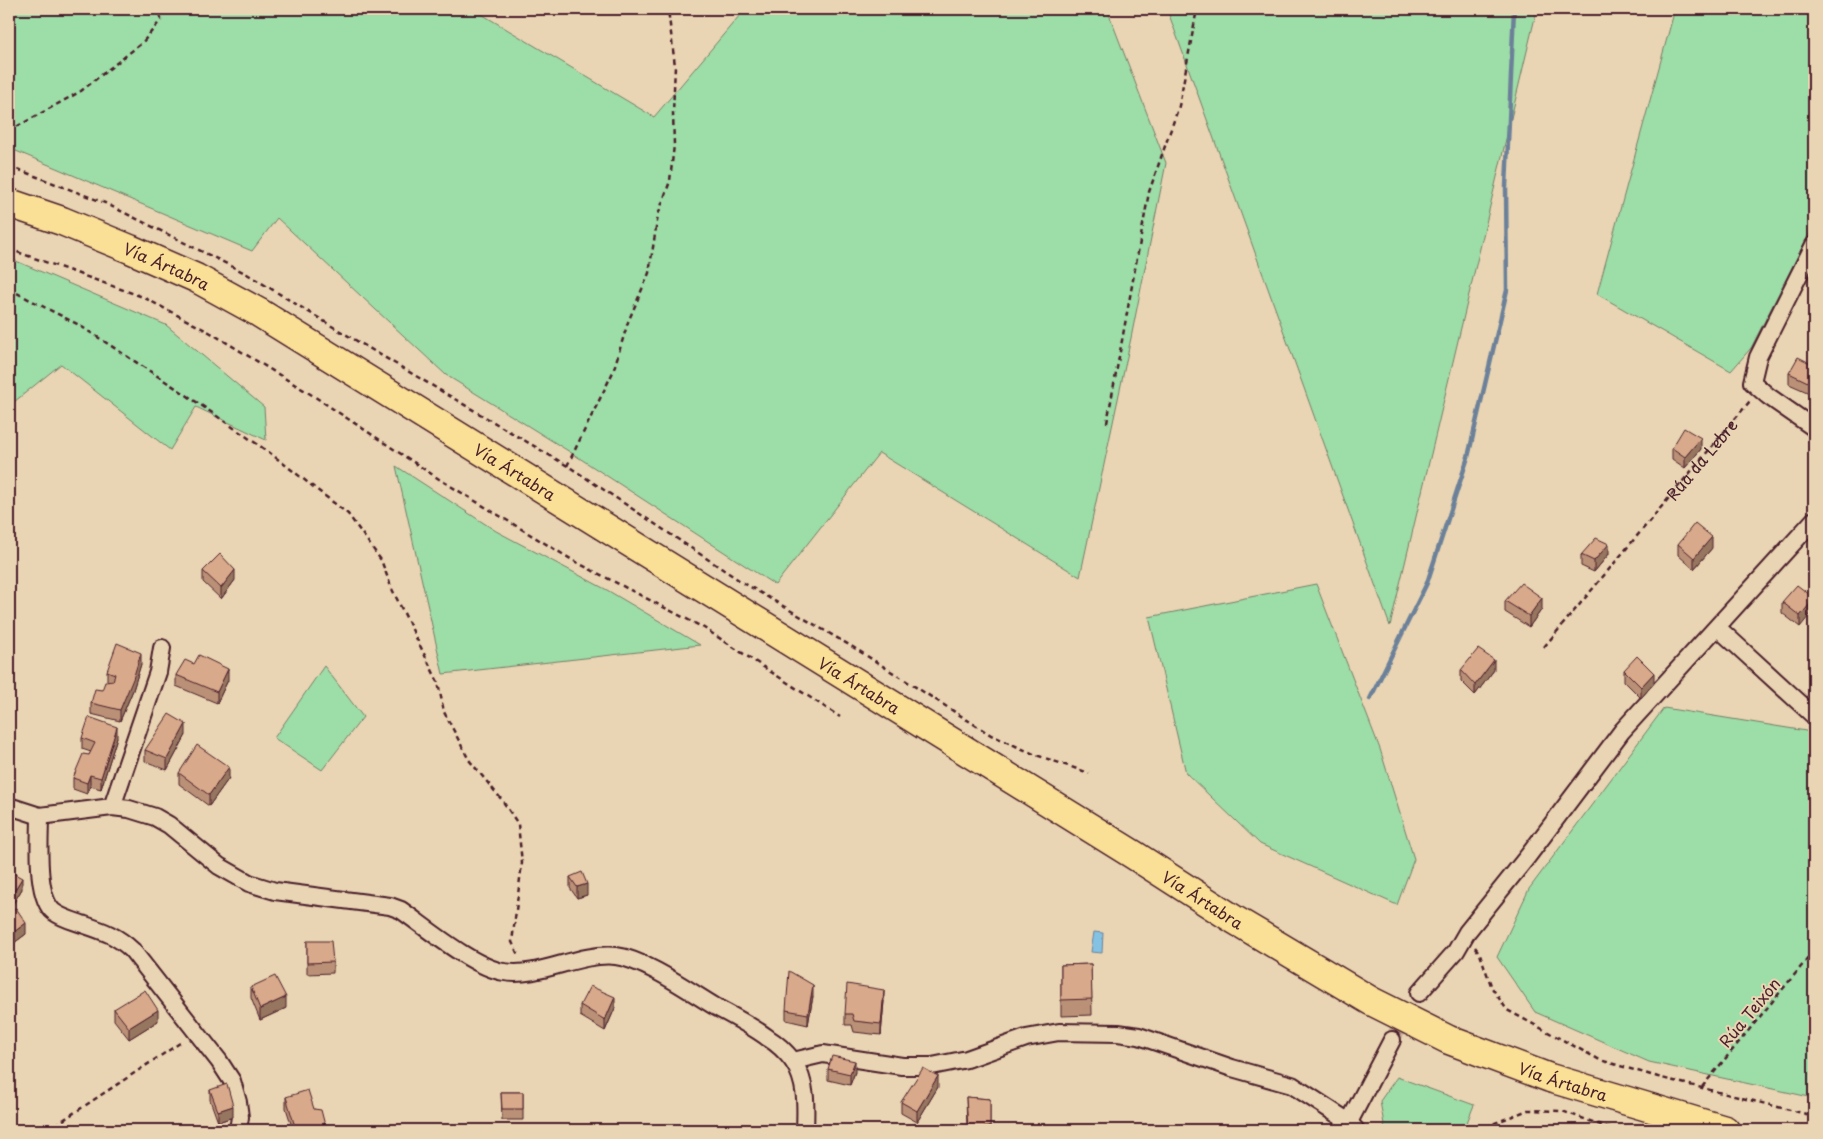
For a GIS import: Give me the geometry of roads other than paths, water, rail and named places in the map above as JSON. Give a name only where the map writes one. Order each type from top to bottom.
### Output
[{"type":"highway","name":"Vía Ártabra","points":[[9,203],[62,221],[138,252],[196,278],[258,312],[1134,855],[1235,920],[1371,1001],[1448,1040],[1550,1078],[1725,1130]]},
{"type":"street","points":[[1814,245],[1758,356],[1752,382],[1768,396],[1814,428]]},
{"type":"street","points":[[1419,993],[1456,952],[1467,932],[1528,856],[1622,732],[1814,520]]},
{"type":"street","points":[[1718,628],[1814,716]]},
{"type":"street","points":[[112,807],[158,672],[162,648]]},
{"type":"street","points":[[9,806],[40,816],[112,807],[129,809],[155,817],[168,825],[219,866],[250,883],[275,891],[390,906],[401,910],[480,965],[505,972],[526,972],[590,957],[614,956],[630,959],[664,976],[768,1037],[785,1051],[800,1074],[804,1088],[806,1103],[805,1130]]},
{"type":"street","points":[[40,816],[41,888],[46,903],[54,912],[64,918],[108,932],[120,939],[132,950],[219,1061],[232,1081],[240,1117],[238,1130]]},
{"type":"street","points":[[793,1061],[823,1054],[902,1066],[932,1066],[967,1059],[1026,1038],[1059,1032],[1118,1033],[1139,1036],[1232,1068],[1292,1085],[1307,1093],[1352,1126],[1392,1040]]},
{"type":"water","points":[[1094,932],[1103,933],[1102,953],[1091,952]]},
{"type":"waterway","points":[[1370,699],[1427,583],[1468,457],[1507,290],[1506,187],[1514,9]]},
{"type":"tunnel","points":[[1392,1040],[1419,993]]}]
